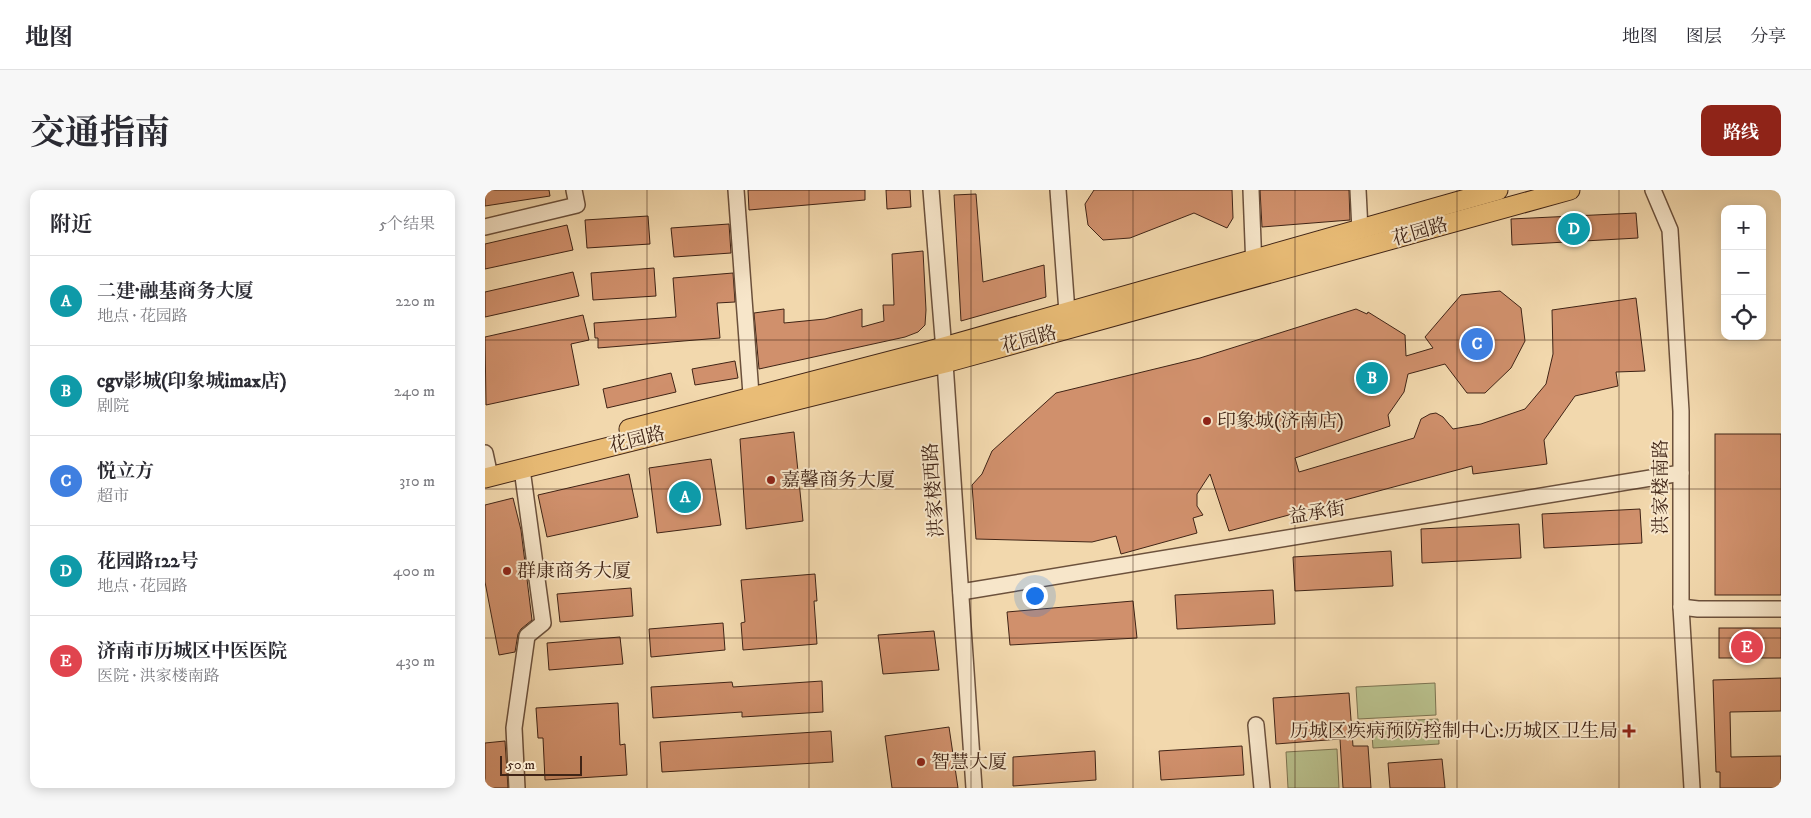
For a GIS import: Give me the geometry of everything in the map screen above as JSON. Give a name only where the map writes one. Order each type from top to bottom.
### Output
[{"type":"main road","name":"花园路","points":[[487,468],[945,355],[1254,269],[1361,230],[1498,190]]},
{"type":"main road","name":"花园路","points":[[945,355],[1067,312],[1254,269],[1570,190]]},
{"type":"main road","name":"花园路","points":[[487,468],[522,469],[752,404]]},
{"type":"street","points":[[485,227],[577,205],[574,190]]},
{"type":"street","points":[[736,190],[752,404]]},
{"type":"street","name":"洪家楼西路","points":[[931,190],[945,355],[974,788]]},
{"type":"street","points":[[1058,190],[1067,312]]},
{"type":"street","points":[[1251,190],[1254,269]]},
{"type":"street","points":[[1358,190],[1361,230]]},
{"type":"street","name":"洪家楼南路","points":[[1653,190],[1670,230],[1681,411],[1681,607],[1692,788]]},
{"type":"street","points":[[517,788],[514,728],[527,636],[543,622],[522,469]]},
{"type":"street","name":"益承街","points":[[961,592],[1681,473]]},
{"type":"street","points":[[1681,607],[1698,609],[1781,609]]},
{"type":"street","points":[[1256,725],[1262,788]]},
{"type":"green space","points":[[1435,683],[1436,715],[1358,719],[1356,687]]},
{"type":"green space","points":[[1438,719],[1439,744],[1373,748],[1371,722]]},
{"type":"green space","points":[[1337,749],[1339,788],[1288,788],[1286,752]]},
{"type":"building","points":[[485,190],[549,190],[550,196],[485,206]]},
{"type":"building","points":[[748,190],[865,190],[865,200],[749,210]]},
{"type":"building","points":[[886,190],[910,190],[911,207],[887,209]]},
{"type":"building","points":[[1094,190],[1232,190],[1233,218],[1227,228],[1194,213],[1130,238],[1103,240],[1088,225],[1085,204]]},
{"type":"building","points":[[1260,190],[1349,190],[1350,220],[1262,227]]},
{"type":"building","points":[[976,194],[983,282],[1044,265],[1046,297],[961,321],[954,195]]},
{"type":"building","points":[[1636,213],[1638,238],[1512,245],[1511,219]]},
{"type":"building","points":[[648,216],[650,244],[587,248],[585,220]]},
{"type":"building","points":[[729,224],[731,253],[674,257],[671,228]]},
{"type":"building","points":[[567,225],[573,250],[485,269],[485,244]]},
{"type":"building","points":[[923,251],[926,310],[925,325],[918,332],[905,337],[759,369],[754,313],[784,309],[784,323],[825,319],[862,309],[862,327],[884,321],[883,305],[894,305],[892,254]]},
{"type":"building","points":[[654,268],[656,296],[593,300],[591,273]]},
{"type":"building","points":[[573,272],[579,296],[485,317],[485,292]]},
{"type":"building","points":[[733,273],[735,302],[717,303],[720,338],[598,348],[598,338],[595,338],[594,323],[676,317],[673,278]]},
{"type":"building","name":"印象城(济南店)","points":[[1500,291],[1521,308],[1525,341],[1511,368],[1485,393],[1467,393],[1445,364],[1408,374],[1404,392],[1388,415],[1390,426],[1295,458],[1299,472],[1414,438],[1421,419],[1430,414],[1436,413],[1443,417],[1453,429],[1481,424],[1525,409],[1546,384],[1553,354],[1552,310],[1636,298],[1645,371],[1616,372],[1618,386],[1575,396],[1544,440],[1547,464],[1473,474],[1472,466],[1229,531],[1210,474],[1197,494],[1197,506],[1203,515],[1193,518],[1197,533],[1121,554],[1116,536],[1092,542],[976,539],[972,485],[982,474],[992,451],[1056,393],[1200,358],[1356,309],[1367,314],[1368,312],[1405,335],[1406,356],[1433,348],[1425,337],[1461,295]]},
{"type":"building","points":[[583,315],[589,340],[571,344],[579,385],[486,405],[485,337]]},
{"type":"building","points":[[735,361],[738,378],[695,385],[692,369]]},
{"type":"building","points":[[671,373],[676,392],[607,408],[603,389]]},
{"type":"building","name":"嘉馨商务大厦","points":[[794,432],[803,521],[746,529],[740,439]]},
{"type":"building","points":[[1715,434],[1781,434],[1781,595],[1715,595]]},
{"type":"building","points":[[711,459],[721,525],[657,533],[649,468]]},
{"type":"building","points":[[629,474],[638,517],[547,537],[538,495]]},
{"type":"building","name":"群康商务大厦","points":[[513,498],[521,530],[532,620],[518,634],[515,652],[499,655],[485,582],[485,505]]},
{"type":"building","points":[[1640,509],[1642,543],[1544,548],[1542,514]]},
{"type":"building","points":[[1519,524],[1521,558],[1422,563],[1421,529]]},
{"type":"building","points":[[1391,551],[1393,586],[1295,591],[1293,557]]},
{"type":"building","points":[[815,574],[817,601],[814,601],[817,644],[743,650],[741,623],[745,622],[741,580]]},
{"type":"building","points":[[631,588],[633,616],[560,622],[557,594]]},
{"type":"building","points":[[1273,590],[1275,624],[1177,629],[1175,595]]},
{"type":"building","points":[[1133,601],[1137,638],[1010,645],[1007,612]]},
{"type":"building","points":[[723,623],[725,650],[651,657],[649,629]]},
{"type":"building","points":[[1719,628],[1781,628],[1781,658],[1719,658]]},
{"type":"building","points":[[934,631],[939,670],[883,674],[878,635]]},
{"type":"building","points":[[620,637],[623,664],[549,670],[547,643]]},
{"type":"building","points":[[1781,678],[1781,711],[1730,712],[1731,757],[1781,756],[1781,788],[1720,788],[1720,772],[1716,772],[1713,680]]},
{"type":"building","points":[[822,681],[823,712],[742,717],[742,712],[653,718],[651,687],[732,682],[733,687]]},
{"type":"building","points":[[1349,693],[1353,746],[1368,746],[1371,788],[1343,788],[1340,739],[1276,744],[1273,698]]},
{"type":"building","points":[[618,703],[620,745],[625,744],[627,775],[545,780],[543,738],[538,738],[536,708]]},
{"type":"building","name":"智慧大厦","points":[[949,727],[958,788],[892,788],[885,736]]},
{"type":"building","points":[[831,731],[833,762],[662,772],[660,742]]},
{"type":"building","points":[[505,741],[508,788],[485,788],[485,743]]},
{"type":"building","points":[[1242,746],[1244,775],[1161,780],[1159,751]]},
{"type":"building","points":[[1095,751],[1096,780],[1013,786],[1013,757]]},
{"type":"building","points":[[1442,759],[1445,788],[1390,788],[1388,763]]},
{"type":"place","name":"花园路122号","points":[[1574,229]]},
{"type":"place","name":"悦立方","points":[[1477,344]]},
{"type":"place","name":"cgv影城(印象城imax店)","points":[[1372,378]]},
{"type":"place","name":"印象城(济南店)","points":[[1207,421]]},
{"type":"place","name":"嘉馨商务大厦","points":[[771,480]]},
{"type":"place","name":"二建·融基商务大厦","points":[[685,497]]},
{"type":"place","name":"群康商务大厦","points":[[507,571]]},
{"type":"place","name":"济南市历城区中医医院","points":[[1747,647]]},
{"type":"place","name":"历城区疾病预防控制中心:历城区卫生局","points":[[1629,731]]},
{"type":"place","name":"智慧大厦","points":[[921,762]]}]
